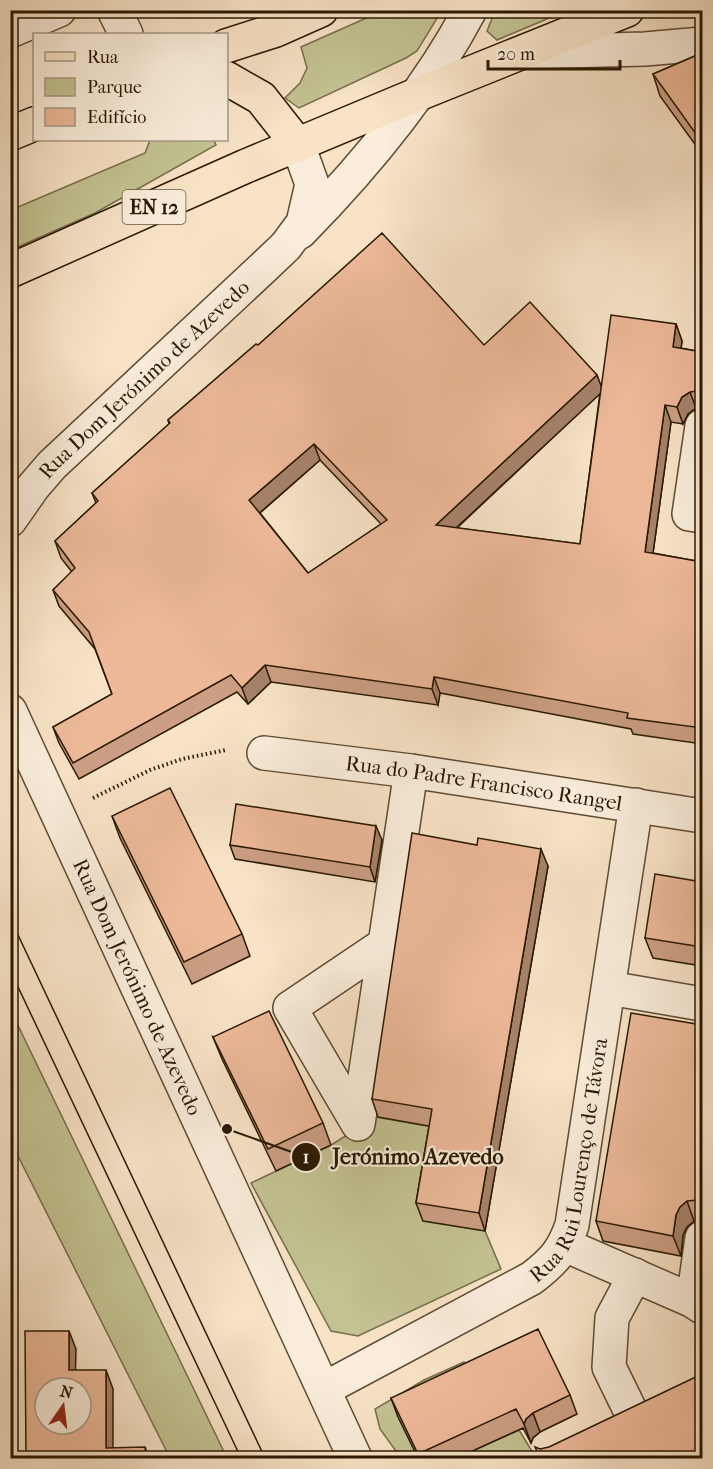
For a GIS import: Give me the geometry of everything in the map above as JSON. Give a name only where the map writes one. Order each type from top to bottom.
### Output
[{"type":"main road","points":[[228,45],[276,30],[321,10]]},
{"type":"main road","name":"EN 12","points":[[10,271],[221,177],[627,10]]},
{"type":"main road","points":[[228,79],[261,98],[298,146]]},
{"type":"main road","points":[[10,134],[33,124]]},
{"type":"street","points":[[10,31],[59,10]]},
{"type":"street","points":[[114,10],[126,33]]},
{"type":"street","name":"Rua Dom Jerónimo de Azevedo","points":[[10,520],[52,465],[286,246],[334,198],[367,161],[433,72],[470,10]]},
{"type":"street","points":[[522,52],[645,49],[702,44]]},
{"type":"street","name":"Rua Dom Jerónimo de Azevedo","points":[[286,246],[303,223],[312,184],[298,146]]},
{"type":"street","points":[[702,426],[688,514],[702,516]]},
{"type":"street","name":"Rua Dom Jerónimo de Azevedo","points":[[10,711],[324,1389],[346,1444],[355,1458]]},
{"type":"street","name":"Rua do Padre Francisco Rangel","points":[[264,753],[411,771],[702,816]]},
{"type":"street","points":[[385,944],[290,1008],[358,1124],[411,771]]},
{"type":"street","name":"Rua Rui Lourenço de Távora","points":[[324,1389],[532,1278],[551,1263],[565,1245],[572,1224],[636,805]]},
{"type":"street","points":[[609,988],[702,1004]]},
{"type":"street","points":[[565,1245],[698,1304],[702,1238]]},
{"type":"street","points":[[630,1410],[609,1367],[612,1318],[635,1275]]},
{"type":"street","points":[[599,1424],[661,1395]]},
{"type":"path","points":[[57,814],[150,770],[182,759],[222,750],[264,753]]},
{"type":"green space","points":[[495,10],[566,11],[497,40],[487,31]]},
{"type":"green space","points":[[382,11],[437,11],[439,15],[417,51],[406,58],[299,108],[285,98],[300,83],[307,68],[301,47]]},
{"type":"green space","points":[[150,141],[214,141],[216,145],[95,213],[11,250],[11,210],[145,153]]},
{"type":"green space","points":[[11,1011],[227,1458],[170,1458],[11,1142]]},
{"type":"green space","points":[[376,1117],[438,1128],[423,1220],[485,1231],[501,1269],[358,1336],[331,1331],[251,1183],[331,1145]]},
{"type":"green space","points":[[464,1362],[475,1380],[418,1458],[401,1458],[380,1429],[375,1409],[424,1380]]},
{"type":"green space","points":[[519,1430],[536,1458],[457,1458]]},
{"type":"building","points":[[702,53],[702,130],[696,134],[653,74]]},
{"type":"building","points":[[382,233],[484,345],[530,302],[597,375],[436,525],[580,544],[611,315],[676,324],[673,347],[702,352],[702,393],[690,392],[682,397],[677,407],[665,405],[645,552],[702,562],[702,728],[627,718],[628,713],[434,677],[432,689],[265,665],[242,688],[231,675],[73,763],[53,727],[112,694],[89,632],[53,590],[75,568],[55,541],[98,501],[92,493],[170,423],[168,420],[256,344],[258,345]],"holes":[[[314,444],[387,520],[308,573],[249,500]]]},
{"type":"building","points":[[170,788],[242,934],[184,962],[112,816]]},
{"type":"building","points":[[236,804],[376,826],[370,867],[230,845]]},
{"type":"building","points":[[412,833],[477,845],[478,838],[541,849],[479,1213],[416,1203],[432,1109],[372,1099]]},
{"type":"building","points":[[655,874],[702,882],[702,947],[645,938]]},
{"type":"building","points":[[269,1011],[323,1123],[268,1149],[213,1037]]},
{"type":"building","points":[[631,1013],[702,1025],[702,1202],[687,1201],[680,1207],[676,1215],[673,1236],[596,1221]]},
{"type":"building","points":[[538,1329],[570,1395],[533,1413],[524,1424],[516,1409],[418,1454],[391,1398]]},
{"type":"building","points":[[25,1331],[69,1331],[69,1370],[106,1370],[106,1448],[145,1447],[146,1458],[26,1458]]},
{"type":"building","points":[[702,1374],[702,1458],[540,1458],[535,1447],[540,1449],[549,1447]]},
{"type":"tram line","points":[[10,918],[265,1458]]},
{"type":"tram line","points":[[10,970],[241,1458]]},
{"type":"place","name":"Jerónimo Azevedo","points":[[227,1129]]}]
